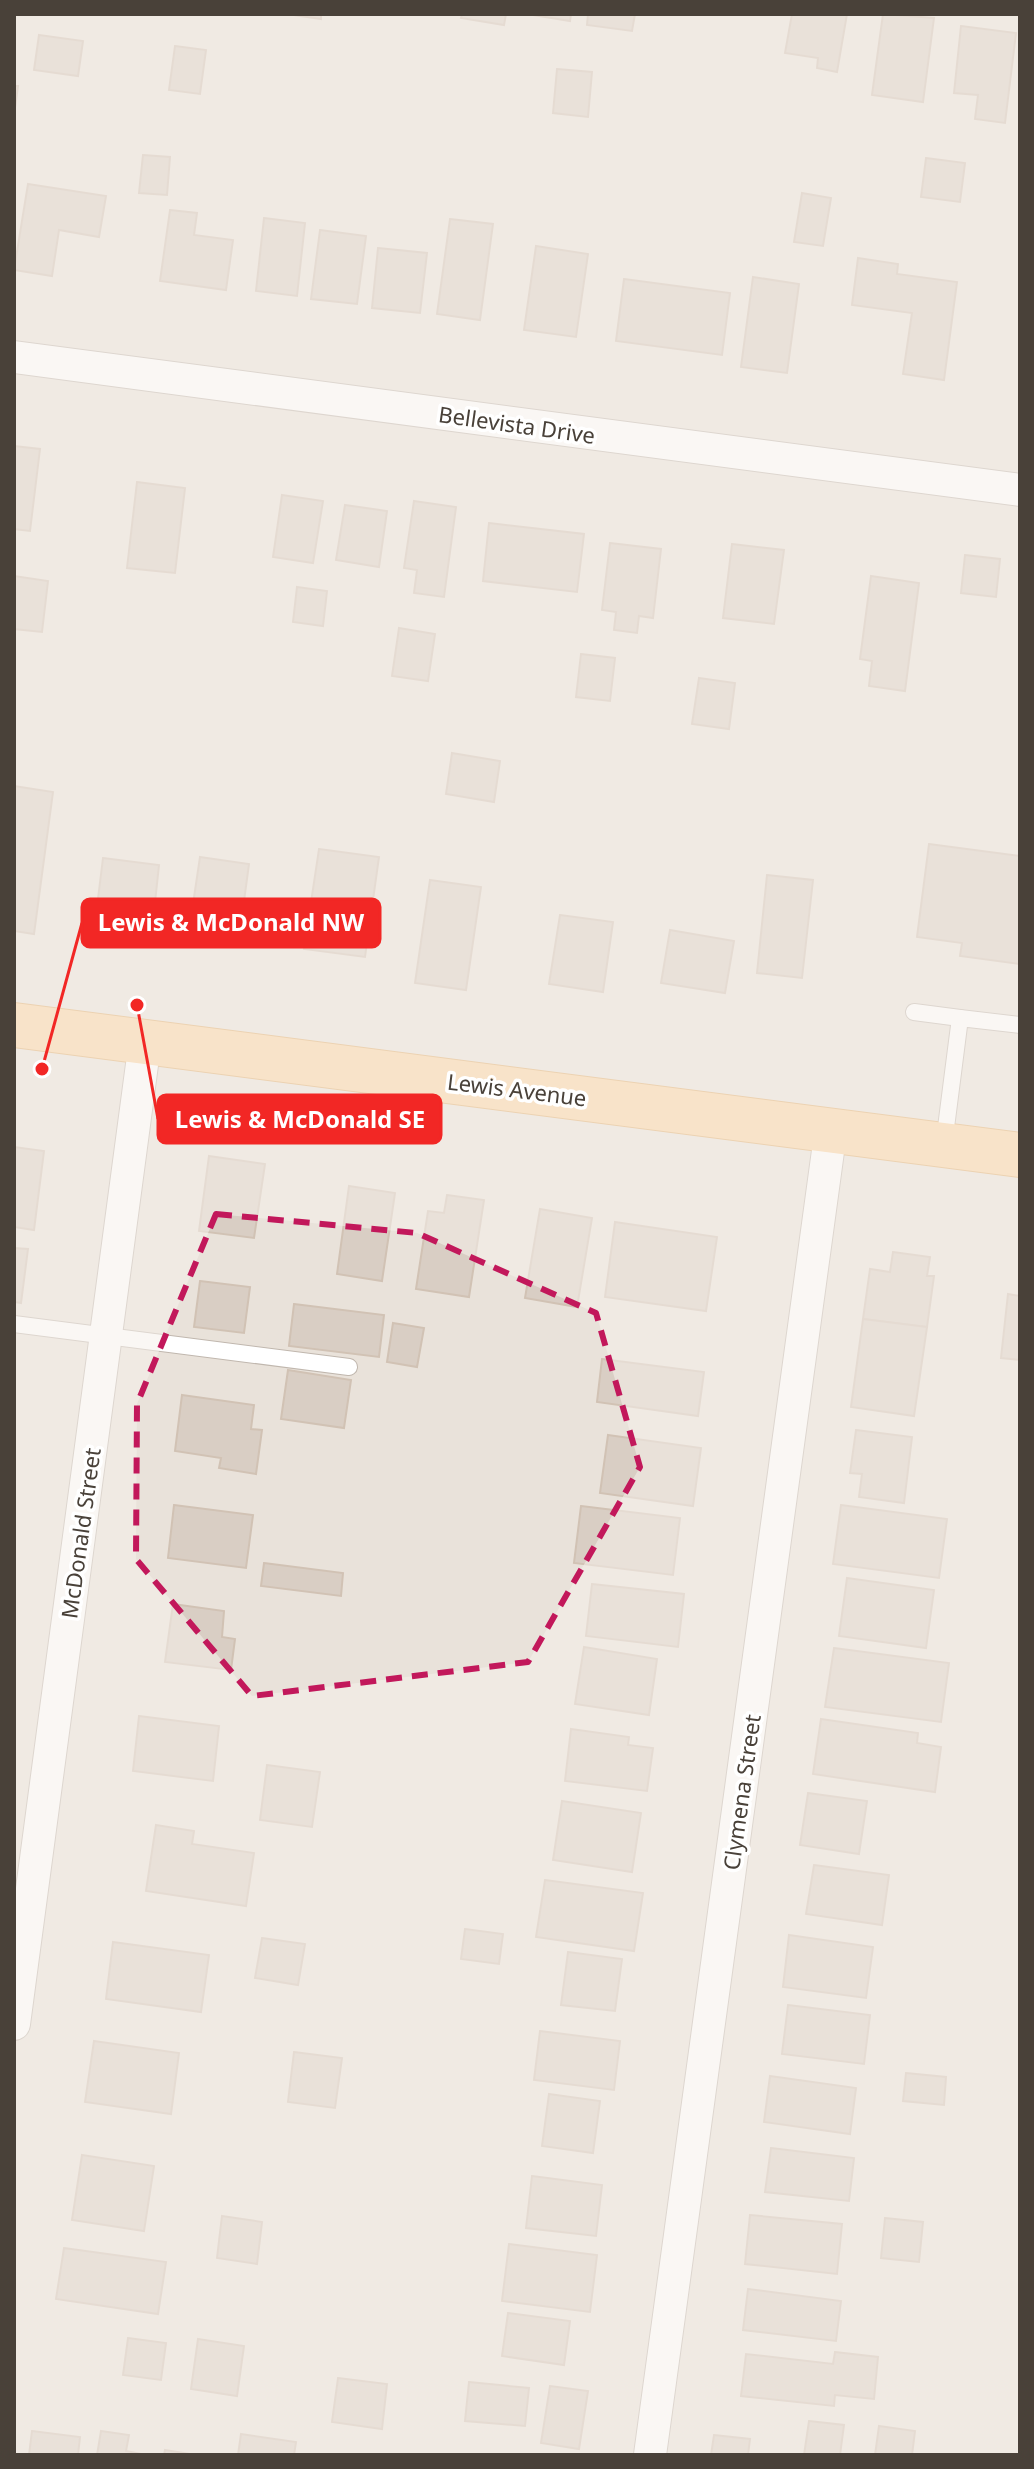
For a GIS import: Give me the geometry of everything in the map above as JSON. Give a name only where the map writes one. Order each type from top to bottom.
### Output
[{"type":"main road","name":"Lewis Avenue","points":[[14,1025],[1020,1155]]},
{"type":"street","name":"Bellevista Drive","points":[[14,357],[1020,490]]},
{"type":"street","name":"McDonald Street","points":[[14,2024],[145,1042]]},
{"type":"street","name":"Clymena Street","points":[[650,2455],[831,1129]]},
{"type":"lane","points":[[914,1012],[1020,1025]]},
{"type":"lane","points":[[944,1146],[960,1018]]},
{"type":"lane","points":[[14,1324],[349,1367]]},
{"type":"highlighted area","points":[[216,1214],[417,1233],[596,1313],[640,1467],[528,1662],[252,1696],[136,1559],[137,1404]]},
{"type":"shaded area","points":[[14,14],[1020,14],[1020,2455],[14,2455]]},
{"type":"building","points":[[287,14],[321,14],[321,19]]},
{"type":"building","points":[[462,14],[506,14],[504,25],[461,18]]},
{"type":"building","points":[[527,14],[571,14],[570,21]]},
{"type":"building","points":[[588,14],[635,14],[632,31],[587,25]]},
{"type":"building","points":[[792,14],[847,14],[837,72],[817,68],[818,58],[785,53]]},
{"type":"building","points":[[883,14],[934,18],[923,102],[872,95]]},
{"type":"building","points":[[961,26],[1016,33],[1005,123],[975,119],[978,95],[954,93]]},
{"type":"building","points":[[39,35],[83,41],[78,76],[34,70]]},
{"type":"building","points":[[175,46],[206,50],[200,94],[169,90]]},
{"type":"building","points":[[557,69],[592,72],[588,117],[553,113]]},
{"type":"building","points":[[14,86],[18,86],[14,115]]},
{"type":"building","points":[[143,155],[170,157],[167,195],[139,193]]},
{"type":"building","points":[[926,158],[965,163],[960,202],[921,197]]},
{"type":"building","points":[[28,184],[106,196],[99,237],[59,230],[52,276],[14,270]]},
{"type":"building","points":[[802,193],[831,198],[823,246],[794,242]]},
{"type":"building","points":[[170,210],[197,213],[194,235],[233,240],[226,290],[160,281]]},
{"type":"building","points":[[264,218],[305,223],[297,296],[256,291]]},
{"type":"building","points":[[450,219],[493,224],[480,320],[437,314]]},
{"type":"building","points":[[320,230],[366,236],[357,304],[311,299]]},
{"type":"building","points":[[536,246],[588,254],[576,337],[524,330]]},
{"type":"building","points":[[378,248],[427,253],[420,313],[372,308]]},
{"type":"building","points":[[858,258],[898,264],[897,274],[957,282],[944,380],[903,374],[912,313],[852,305]]},
{"type":"building","points":[[753,277],[799,284],[787,373],[741,367]]},
{"type":"building","points":[[624,279],[730,293],[722,355],[616,341]]},
{"type":"building","points":[[14,446],[40,449],[30,531],[14,529]]},
{"type":"building","points":[[137,482],[185,488],[175,573],[127,568]]},
{"type":"building","points":[[282,495],[323,501],[313,563],[273,557]]},
{"type":"building","points":[[414,501],[456,507],[444,597],[414,593],[417,570],[404,568]]},
{"type":"building","points":[[345,505],[387,511],[379,567],[336,560]]},
{"type":"building","points":[[489,523],[584,534],[577,592],[483,581]]},
{"type":"building","points":[[610,543],[661,549],[653,618],[639,616],[637,633],[614,630],[616,612],[602,610]]},
{"type":"building","points":[[732,544],[784,550],[774,624],[723,618]]},
{"type":"building","points":[[965,555],[1000,559],[996,597],[961,593]]},
{"type":"building","points":[[14,576],[48,581],[42,632],[14,629]]},
{"type":"building","points":[[871,576],[919,583],[905,691],[869,686],[872,661],[860,659]]},
{"type":"building","points":[[297,587],[327,591],[323,626],[293,622]]},
{"type":"building","points":[[399,628],[435,634],[428,681],[392,676]]},
{"type":"building","points":[[581,654],[615,658],[610,701],[576,697]]},
{"type":"building","points":[[699,678],[735,683],[729,729],[692,724]]},
{"type":"building","points":[[452,753],[500,761],[494,802],[446,794]]},
{"type":"building","points":[[14,786],[53,792],[34,934],[14,931]]},
{"type":"building","points":[[929,844],[1020,856],[1020,964],[960,956],[962,943],[917,937]]},
{"type":"building","points":[[319,849],[379,857],[365,957],[304,949]]},
{"type":"building","points":[[200,857],[249,864],[239,938],[189,931]]},
{"type":"building","points":[[103,858],[159,865],[153,921],[96,915]]},
{"type":"building","points":[[767,875],[813,880],[802,978],[757,973]]},
{"type":"building","points":[[430,880],[481,887],[466,990],[415,983]]},
{"type":"building","points":[[560,915],[613,922],[603,992],[549,984]]},
{"type":"building","points":[[670,930],[734,941],[725,993],[661,983]]},
{"type":"building","points":[[14,1147],[44,1151],[34,1230],[14,1227]]},
{"type":"building","points":[[209,1156],[265,1164],[254,1238],[199,1231]]},
{"type":"building","points":[[349,1186],[395,1193],[382,1281],[337,1274]]},
{"type":"building","points":[[447,1195],[484,1200],[469,1297],[416,1289],[428,1211],[444,1213]]},
{"type":"building","points":[[540,1209],[592,1218],[577,1307],[525,1298]]},
{"type":"building","points":[[615,1222],[717,1237],[706,1311],[605,1297]]},
{"type":"building","points":[[14,1248],[28,1249],[21,1303],[14,1302]]},
{"type":"building","points":[[893,1252],[930,1257],[927,1276],[934,1276],[927,1327],[863,1319],[870,1269],[890,1272]]},
{"type":"building","points":[[200,1281],[250,1287],[244,1333],[194,1327]]},
{"type":"building","points":[[1008,1294],[1020,1296],[1020,1360],[1001,1358]]},
{"type":"building","points":[[294,1304],[384,1315],[379,1357],[289,1346]]},
{"type":"building","points":[[863,1319],[927,1327],[914,1416],[851,1407]]},
{"type":"building","points":[[393,1323],[424,1328],[417,1367],[387,1362]]},
{"type":"building","points":[[602,1359],[704,1372],[698,1416],[597,1402]]},
{"type":"building","points":[[288,1370],[351,1380],[344,1428],[281,1419]]},
{"type":"building","points":[[182,1395],[254,1405],[251,1429],[262,1430],[256,1474],[219,1468],[221,1458],[175,1451]]},
{"type":"building","points":[[856,1430],[912,1437],[904,1503],[859,1497],[862,1474],[850,1473]]},
{"type":"building","points":[[608,1435],[701,1448],[693,1506],[600,1493]]},
{"type":"building","points":[[174,1505],[253,1515],[246,1568],[168,1558]]},
{"type":"building","points":[[841,1505],[947,1519],[939,1578],[833,1564]]},
{"type":"building","points":[[581,1506],[680,1518],[673,1575],[574,1563]]},
{"type":"building","points":[[264,1563],[343,1573],[341,1596],[261,1586]]},
{"type":"building","points":[[847,1578],[934,1590],[926,1648],[839,1636]]},
{"type":"building","points":[[592,1584],[684,1594],[678,1647],[586,1636]]},
{"type":"building","points":[[173,1604],[224,1611],[222,1637],[235,1639],[231,1670],[165,1662]]},
{"type":"building","points":[[584,1647],[657,1659],[649,1715],[575,1704]]},
{"type":"building","points":[[834,1648],[949,1663],[941,1722],[825,1707]]},
{"type":"building","points":[[139,1716],[219,1726],[213,1781],[133,1771]]},
{"type":"building","points":[[821,1719],[918,1733],[917,1743],[941,1747],[935,1792],[813,1774]]},
{"type":"building","points":[[571,1729],[629,1737],[628,1745],[653,1748],[647,1791],[565,1781]]},
{"type":"building","points":[[267,1765],[320,1772],[312,1827],[260,1820]]},
{"type":"building","points":[[808,1793],[867,1801],[859,1854],[800,1845]]},
{"type":"building","points":[[562,1801],[641,1813],[632,1872],[553,1860]]},
{"type":"building","points":[[156,1825],[194,1831],[192,1844],[254,1853],[246,1906],[146,1891]]},
{"type":"building","points":[[814,1865],[889,1875],[882,1925],[806,1914]]},
{"type":"building","points":[[545,1880],[643,1893],[634,1951],[536,1937]]},
{"type":"building","points":[[465,1929],[503,1934],[499,1964],[461,1959]]},
{"type":"building","points":[[789,1935],[873,1947],[866,1998],[783,1987]]},
{"type":"building","points":[[262,1938],[305,1944],[298,1985],[255,1978]]},
{"type":"building","points":[[113,1942],[209,1955],[201,2012],[106,1999]]},
{"type":"building","points":[[568,1952],[622,1959],[615,2011],[561,2005]]},
{"type":"building","points":[[788,2005],[870,2015],[864,2064],[782,2054]]},
{"type":"building","points":[[540,2031],[620,2041],[614,2090],[534,2080]]},
{"type":"building","points":[[94,2041],[179,2053],[171,2114],[85,2102]]},
{"type":"building","points":[[294,2052],[342,2058],[335,2108],[288,2102]]},
{"type":"building","points":[[906,2073],[946,2077],[944,2105],[903,2101]]},
{"type":"building","points":[[770,2076],[856,2088],[850,2134],[764,2122]]},
{"type":"building","points":[[549,2094],[600,2101],[593,2153],[542,2146]]},
{"type":"building","points":[[771,2148],[854,2158],[849,2201],[765,2192]]},
{"type":"building","points":[[82,2155],[154,2166],[144,2231],[72,2220]]},
{"type":"building","points":[[532,2176],[602,2185],[596,2236],[526,2228]]},
{"type":"building","points":[[750,2215],[842,2224],[837,2274],[745,2264]]},
{"type":"building","points":[[222,2216],[262,2222],[257,2264],[217,2258]]},
{"type":"building","points":[[885,2218],[923,2222],[919,2262],[881,2258]]},
{"type":"building","points":[[509,2244],[597,2255],[590,2312],[502,2301]]},
{"type":"building","points":[[64,2248],[166,2262],[158,2314],[56,2299]]},
{"type":"building","points":[[748,2289],[841,2301],[836,2341],[743,2330]]},
{"type":"building","points":[[508,2313],[570,2321],[564,2365],[502,2356]]},
{"type":"building","points":[[128,2338],[166,2343],[161,2380],[123,2375]]},
{"type":"building","points":[[198,2339],[244,2346],[237,2396],[191,2389]]},
{"type":"building","points":[[835,2352],[878,2357],[874,2399],[835,2395],[834,2406],[741,2396],[746,2354],[833,2364]]},
{"type":"building","points":[[338,2378],[387,2384],[382,2429],[332,2422]]},
{"type":"building","points":[[469,2382],[529,2388],[525,2426],[465,2421]]},
{"type":"building","points":[[550,2386],[588,2391],[579,2449],[541,2443]]},
{"type":"building","points":[[809,2421],[844,2425],[840,2455],[804,2455]]},
{"type":"building","points":[[879,2426],[915,2431],[912,2455],[875,2455]]},
{"type":"building","points":[[32,2431],[80,2437],[78,2455],[29,2455]]},
{"type":"building","points":[[101,2431],[129,2435],[126,2451],[146,2455],[97,2455]]},
{"type":"building","points":[[241,2434],[296,2442],[294,2455],[238,2455]]},
{"type":"building","points":[[714,2435],[750,2439],[748,2455],[711,2455]]},
{"type":"building","points":[[165,2450],[196,2455],[164,2455]]},
{"type":"place","name":"Lewis & McDonald SE","points":[[137,1005]]},
{"type":"place","name":"Lewis & McDonald NW","points":[[42,1069]]}]
